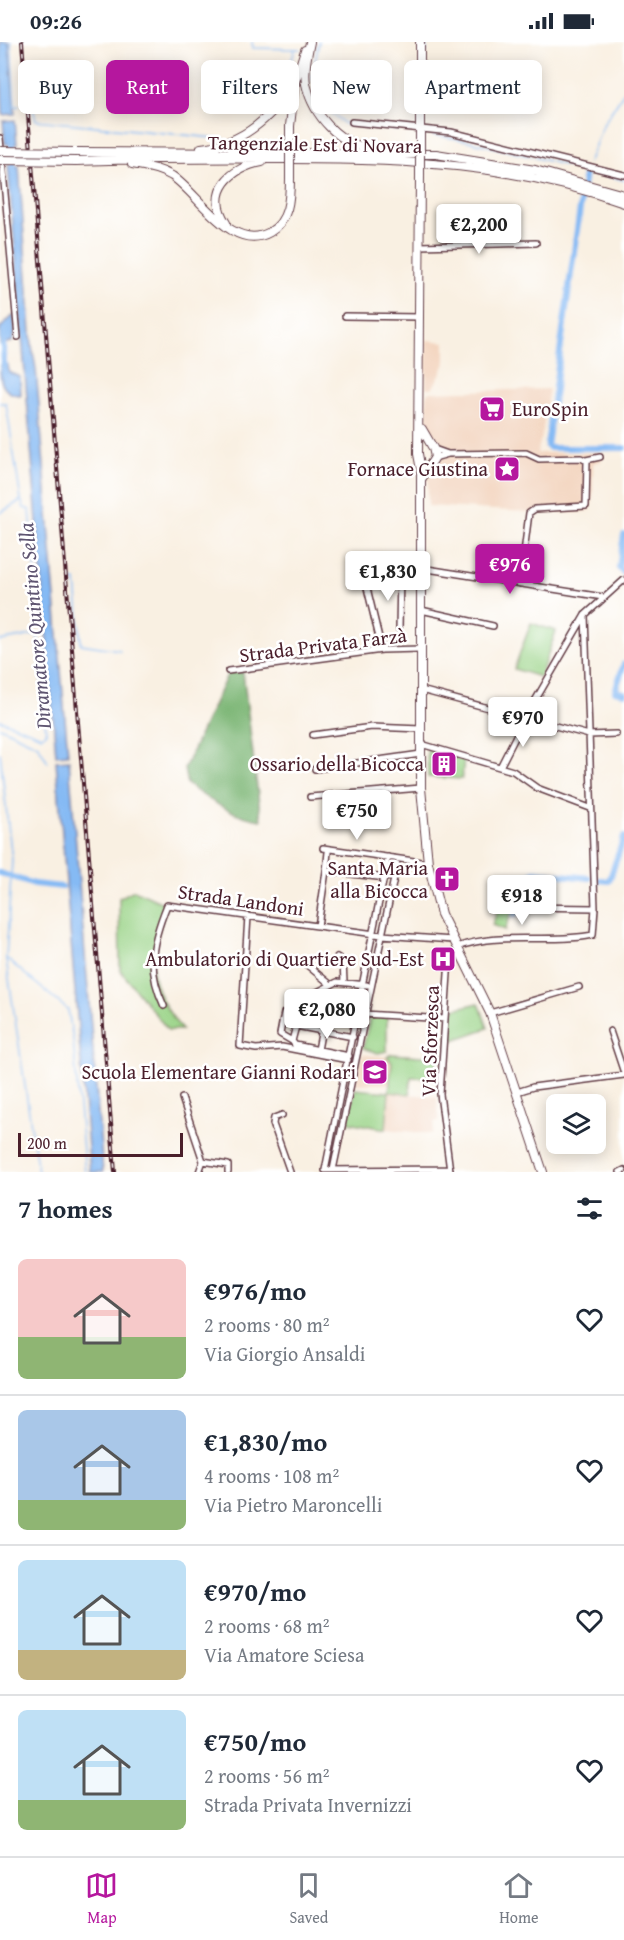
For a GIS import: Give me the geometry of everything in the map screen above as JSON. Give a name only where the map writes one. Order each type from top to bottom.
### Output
[{"type":"highway","points":[[299,71],[307,48]]},
{"type":"highway","points":[[307,48],[306,83],[315,108],[329,127],[361,146],[410,153]]},
{"type":"highway","points":[[159,153],[207,148],[230,141],[268,119],[272,114]]},
{"type":"highway","points":[[76,157],[134,164],[159,170],[182,184],[232,231],[243,236],[254,237],[273,230],[287,212],[291,114]]},
{"type":"highway","name":"Tangenziale Est di Novara","points":[[0,151],[76,157],[406,160],[469,166],[529,176],[624,203]]},
{"type":"highway","name":"Tangenziale Est di Novara","points":[[0,160],[159,153],[410,153],[473,158],[535,170],[624,195]]},
{"type":"highway","points":[[232,231],[224,221],[217,200],[223,184],[241,168],[285,159]]},
{"type":"main road","points":[[420,42],[421,788],[428,863],[441,914],[490,1012],[543,1172]]},
{"type":"main road","points":[[420,423],[434,454]]},
{"type":"main road","points":[[420,449],[426,445],[434,454]]},
{"type":"main road","points":[[420,458],[428,462],[434,454]]},
{"type":"main road","points":[[420,483],[434,454]]},
{"type":"street","points":[[352,122],[451,132],[624,175]]},
{"type":"street","points":[[0,138],[18,337]]},
{"type":"street","points":[[420,246],[536,243]]},
{"type":"street","points":[[345,316],[420,317]]},
{"type":"street","points":[[434,454],[526,453],[539,459],[581,458],[586,460],[600,457]]},
{"type":"street","points":[[520,584],[530,511],[586,506],[586,460]]},
{"type":"street","points":[[362,563],[382,650]]},
{"type":"street","points":[[399,629],[400,573],[421,571],[603,597]]},
{"type":"street","points":[[500,767],[525,718],[585,615],[623,581]]},
{"type":"street","points":[[421,610],[493,626]]},
{"type":"street","points":[[522,907],[595,908],[585,615]]},
{"type":"street","name":"Strada Privata Farzà","points":[[228,671],[382,650],[421,649]]},
{"type":"street","points":[[421,690],[589,735],[615,734]]},
{"type":"street","points":[[313,735],[372,728],[421,729]]},
{"type":"street","points":[[421,744],[513,771],[537,788],[590,808]]},
{"type":"street","points":[[315,769],[421,754]]},
{"type":"street","points":[[310,797],[421,788]]},
{"type":"street","points":[[318,926],[326,871],[326,850],[428,863]]},
{"type":"street","points":[[333,1171],[364,1014],[374,934],[388,857]]},
{"type":"street","points":[[397,864],[382,935],[357,1017],[325,1170],[450,1171]]},
{"type":"street","points":[[326,871],[394,879]]},
{"type":"street","name":"Strada Landoni","points":[[164,1006],[154,981],[152,946],[166,904],[457,947],[524,937],[570,940],[594,935],[595,908]]},
{"type":"street","points":[[248,916],[240,1046],[256,1049],[282,1047],[348,1058]]},
{"type":"street","name":"Via Sforzesca","points":[[450,1171],[440,1094],[448,959],[457,947]]},
{"type":"street","points":[[337,957],[343,961],[344,981]]},
{"type":"street","points":[[307,965],[330,984]]},
{"type":"street","points":[[315,993],[330,984],[344,981],[367,985]]},
{"type":"street","points":[[490,1012],[579,987]]},
{"type":"street","points":[[348,1058],[295,1045],[280,1034],[282,1017],[284,1013],[297,1014],[302,1010],[357,1017]]},
{"type":"street","points":[[318,1050],[325,1012]]},
{"type":"street","points":[[292,1041],[297,1014]]},
{"type":"street","points":[[364,1014],[445,1019]]},
{"type":"street","points":[[296,1026],[353,1037]]},
{"type":"street","points":[[517,1092],[533,1087],[624,1074],[610,1031]]},
{"type":"street","points":[[182,1098],[203,1161],[200,1172]]},
{"type":"street","points":[[282,1115],[274,1118],[273,1124],[290,1172]]},
{"type":"street","points":[[203,1161],[228,1165],[228,1172]]},
{"type":"street","points":[[620,1172],[624,1170]]},
{"type":"shaded area","points":[[426,340],[445,342],[445,364],[433,388],[426,388]]},
{"type":"shaded area","points":[[549,389],[537,453],[601,453],[601,461],[593,463],[593,501],[589,510],[577,513],[543,513],[428,506],[428,473],[431,466],[441,458],[442,448],[430,438],[427,430],[427,392]]},
{"type":"shaded area","name":"Scuola Elementare Gianni Rodari","points":[[362,1054],[387,1057],[392,1062],[391,1081],[388,1084],[356,1084]]},
{"type":"shaded area","points":[[389,1092],[437,1097],[439,1121],[435,1121],[433,1134],[386,1129]]},
{"type":"green space","points":[[531,623],[556,631],[540,677],[514,669]]},
{"type":"green space","points":[[243,672],[261,820],[231,812],[204,796],[187,784],[184,769],[228,673]]},
{"type":"green space","points":[[427,750],[464,760],[462,779],[428,777]]},
{"type":"green space","points":[[134,890],[167,905],[156,941],[153,970],[161,998],[182,1030],[168,1030],[120,970],[119,898]]},
{"type":"green space","points":[[502,899],[515,904],[505,930],[492,925]]},
{"type":"green space","points":[[479,1003],[488,1028],[448,1042],[450,1010]]},
{"type":"green space","points":[[370,1016],[387,1017],[387,1051],[378,1053],[363,1048]]},
{"type":"green space","points":[[391,1054],[437,1057],[436,1078],[411,1077],[410,1094],[389,1092],[392,1062],[387,1057]]},
{"type":"green space","points":[[355,1089],[389,1092],[386,1129],[348,1122]]},
{"type":"water","points":[[0,42],[9,42],[15,114],[3,115]]},
{"type":"water","points":[[15,120],[17,144],[5,144],[3,121]]},
{"type":"water","points":[[8,165],[19,166],[32,346],[36,369],[68,754],[56,755]]},
{"type":"water","points":[[14,315],[15,333],[12,342],[0,344],[0,328]]},
{"type":"water","points":[[0,365],[8,365],[9,372],[20,377],[21,395],[9,392],[3,386]]},
{"type":"water","points":[[69,760],[103,1172],[90,1172],[56,761]]},
{"type":"waterway","points":[[11,42],[15,107]]},
{"type":"waterway","points":[[252,42],[253,48],[300,49]]},
{"type":"waterway","points":[[319,42],[312,77],[327,109],[345,124],[398,130]]},
{"type":"waterway","points":[[426,42],[426,52]]},
{"type":"waterway","points":[[292,60],[295,49]]},
{"type":"waterway","points":[[588,163],[604,123],[624,92]]},
{"type":"waterway","points":[[12,107],[18,106]]},
{"type":"waterway","points":[[34,114],[36,120],[224,139]]},
{"type":"waterway","points":[[433,135],[465,140],[624,180]]},
{"type":"waterway","name":"Diramatore Quintino Sella","points":[[11,138],[14,173]]},
{"type":"waterway","points":[[585,172],[547,446],[550,448],[624,448]]},
{"type":"waterway","points":[[3,337],[4,371]]},
{"type":"waterway","points":[[0,403],[6,403],[21,500],[24,508],[30,510],[37,586]]},
{"type":"waterway","points":[[0,513],[20,501]]},
{"type":"waterway","points":[[624,535],[619,568],[624,573]]},
{"type":"waterway","points":[[73,581],[76,581],[81,644],[120,650]]},
{"type":"waterway","points":[[0,641],[38,634],[46,733],[42,736],[0,720]]},
{"type":"waterway","points":[[624,664],[615,691],[624,693]]},
{"type":"waterway","points":[[0,727],[38,745],[48,762]]},
{"type":"waterway","points":[[0,753],[12,860],[6,959],[38,1172]]},
{"type":"waterway","points":[[600,880],[609,881],[624,837]]},
{"type":"waterway","points":[[515,915],[530,876],[534,872],[589,878]]},
{"type":"waterway","points":[[0,873],[34,884],[62,887]]},
{"type":"waterway","points":[[7,959],[68,1010],[73,1039],[85,1172]]},
{"type":"railway","points":[[22,42],[115,1172]]},
{"type":"place","name":"EuroSpin","points":[[492,409]]},
{"type":"place","name":"Fornace Giustina","points":[[507,469]]},
{"type":"place","name":"Ossario della Bicocca","points":[[444,764]]},
{"type":"place","name":"Santa Maria alla Bicocca","points":[[447,879]]},
{"type":"place","name":"Ambulatorio di Quartiere Sud-Est","points":[[443,959]]},
{"type":"place","name":"Scuola Elementare Gianni Rodari","points":[[375,1072]]}]
